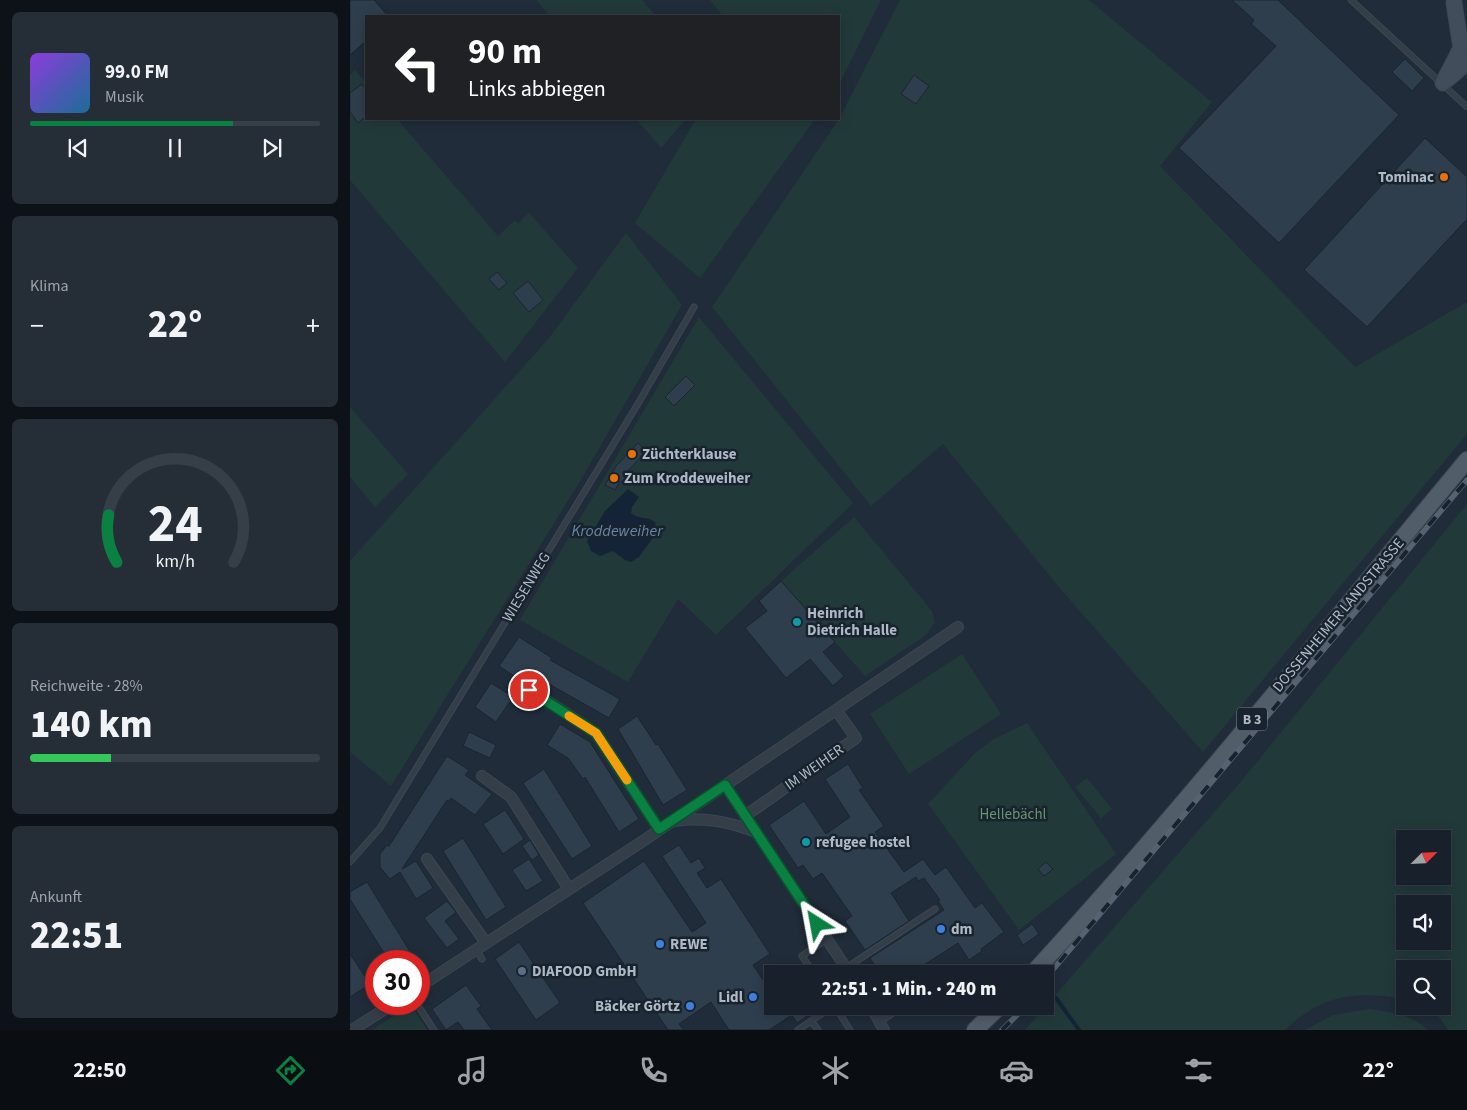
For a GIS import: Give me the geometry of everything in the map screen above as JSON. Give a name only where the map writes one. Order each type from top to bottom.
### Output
[{"type":"main road","points":[[1443,83],[1464,45],[1452,1]]},
{"type":"main road","points":[[1452,1],[1467,13]]},
{"type":"main road","points":[[1443,83],[1467,62]]},
{"type":"main road","name":"DOSSENHEIMER LANDSTRASSE","points":[[1040,965],[1084,918],[1159,830],[1467,460]]},
{"type":"main road","points":[[975,1030],[991,1015]]},
{"type":"street","points":[[430,980],[670,822],[958,627]]},
{"type":"street","points":[[529,690],[596,733],[659,829]]},
{"type":"street","name":"IM WEIHER","points":[[745,816],[856,738],[836,710]]},
{"type":"street","points":[[482,776],[511,797],[569,889]]},
{"type":"street","points":[[725,785],[844,965]]},
{"type":"street","points":[[670,822],[698,818],[728,822],[756,832]]},
{"type":"street","points":[[427,859],[486,944]]},
{"type":"street","points":[[352,1030],[376,1015]]},
{"type":"street","points":[[876,1015],[882,1026]]},
{"type":"lane","points":[[1351,0],[1467,107]]},
{"type":"lane","name":"WIESENWEG","points":[[350,862],[380,828],[639,402],[694,307]]},
{"type":"lane","points":[[856,965],[935,908]]},
{"type":"lane","points":[[808,965],[802,956],[827,939]]},
{"type":"lane","points":[[476,950],[482,959]]},
{"type":"lane","points":[[424,1015],[434,1030]]},
{"type":"lane","points":[[798,1030],[820,1015]]},
{"type":"lane","points":[[840,1015],[850,1030]]},
{"type":"lane","points":[[882,1026],[894,1015]]},
{"type":"lane","points":[[811,1021],[818,1030]]},
{"type":"green space","points":[[536,0],[642,0],[655,15],[549,15]]},
{"type":"green space","points":[[710,0],[881,0],[840,83],[840,15],[722,15]]},
{"type":"green space","points":[[900,0],[1089,0],[1212,102],[1160,166],[1355,367],[1467,302],[1467,434],[1203,752],[1057,585],[943,444],[871,506],[712,307],[840,120]]},
{"type":"green space","points":[[355,70],[365,82],[365,120],[398,120],[498,236],[515,220],[518,223],[529,213],[578,268],[505,362],[350,180],[350,75]]},
{"type":"green space","points":[[637,120],[685,120],[661,148]]},
{"type":"green space","points":[[695,120],[814,120],[700,278],[635,223]]},
{"type":"green space","points":[[626,233],[682,305],[579,483],[391,786],[350,752],[350,561],[549,338]]},
{"type":"green space","points":[[699,317],[853,503],[716,635],[678,599],[628,682],[520,620]]},
{"type":"green space","points":[[350,407],[408,474],[375,507],[350,477]]},
{"type":"green space","points":[[1467,504],[1467,1030],[1448,1030],[1438,1015],[1451,1015],[1451,960],[1396,960],[1396,998],[1371,995],[1341,998],[1327,1002],[1299,1018],[1285,1030],[1025,1030],[1038,1015],[1054,1015],[1054,997],[1243,779]]},
{"type":"green space","points":[[854,517],[932,611],[935,622],[926,635],[865,676],[781,581]]},
{"type":"green space","points":[[962,654],[1001,714],[909,774],[870,714]]},
{"type":"green space","name":"Hellebächl","points":[[1027,723],[1116,854],[1019,930],[928,804],[974,754],[992,740]]},
{"type":"green space","points":[[1087,778],[1112,809],[1101,818],[1075,787]]},
{"type":"green space","points":[[1369,1009],[1408,1017],[1428,1030],[1305,1030],[1333,1015]]},
{"type":"green space","points":[[395,1015],[417,1015],[427,1030],[372,1030]]},
{"type":"water","name":"Kroddeweiher","points":[[628,489],[639,497],[632,507],[631,513],[637,517],[655,522],[657,532],[639,557],[631,562],[613,551],[600,556],[591,551],[587,541],[605,511]]},
{"type":"building","points":[[350,0],[374,0],[387,15],[365,15],[365,42],[350,55]]},
{"type":"building","points":[[1232,0],[1278,0],[1399,115],[1279,243],[1179,148],[1276,46],[1251,24],[1254,20]]},
{"type":"building","points":[[1405,59],[1424,78],[1412,91],[1392,72]]},
{"type":"building","points":[[914,75],[929,86],[916,104],[901,94]]},
{"type":"building","points":[[362,84],[365,88],[365,117],[358,123],[350,112],[350,93]]},
{"type":"building","points":[[1425,138],[1467,177],[1467,219],[1367,327],[1304,270]]},
{"type":"building","points":[[497,272],[507,283],[499,290],[489,279]]},
{"type":"building","points":[[528,281],[543,300],[529,312],[513,293]]},
{"type":"building","points":[[686,376],[695,385],[674,406],[665,397]]},
{"type":"building","points":[[638,443],[646,451],[627,472],[629,473],[623,483],[620,481],[615,490],[605,485],[616,466]]},
{"type":"building","points":[[781,581],[835,642],[823,652],[844,676],[833,686],[810,659],[786,678],[745,628],[767,611],[759,601]]},
{"type":"building","points":[[519,637],[552,658],[550,660],[620,699],[609,718],[526,671],[520,680],[499,666]]},
{"type":"building","points":[[491,683],[513,697],[496,722],[475,707]]},
{"type":"building","points":[[637,716],[656,745],[658,744],[687,790],[663,805],[618,729]]},
{"type":"building","points":[[560,724],[590,742],[639,819],[619,832],[585,777],[583,779],[568,758],[547,745]]},
{"type":"building","points":[[469,732],[496,745],[490,758],[463,746]]},
{"type":"building","points":[[447,756],[469,770],[465,775],[492,794],[475,815],[451,798],[449,801],[447,800],[402,869],[416,861],[433,888],[416,899],[400,872],[390,879],[380,867],[380,854],[387,845],[389,846]]},
{"type":"building","points":[[848,764],[863,788],[859,790],[884,826],[875,832],[904,872],[923,859],[935,875],[946,867],[975,908],[982,903],[1004,932],[969,960],[958,943],[924,965],[874,965],[870,958],[944,910],[938,901],[940,900],[924,878],[918,881],[916,877],[891,893],[909,921],[865,950],[845,921],[852,916],[822,873],[813,879],[803,865],[798,868],[769,825],[804,801],[826,834],[850,817],[825,779]]},
{"type":"building","points":[[544,769],[592,846],[572,859],[523,783]]},
{"type":"building","points":[[505,810],[524,839],[503,854],[483,824]]},
{"type":"building","points":[[463,838],[506,907],[486,920],[443,851]]},
{"type":"building","points":[[530,840],[539,855],[532,860],[522,846]]},
{"type":"building","name":"REWE","points":[[679,845],[691,863],[699,858],[705,868],[697,873],[707,888],[721,879],[770,954],[753,965],[764,981],[764,1015],[792,1015],[769,1030],[729,1030],[711,1002],[679,1024],[684,1030],[668,1030],[583,903],[644,861],[692,932],[706,923],[662,856]]},
{"type":"building","points":[[529,859],[543,881],[526,891],[512,870]]},
{"type":"building","points":[[1046,862],[1053,869],[1044,876],[1038,869]]},
{"type":"building","points":[[367,882],[409,950],[382,950],[350,899],[350,892]]},
{"type":"building","points":[[447,901],[456,912],[445,921],[459,939],[447,948],[424,918]]},
{"type":"building","points":[[1032,924],[1039,934],[1023,945],[1017,935]]},
{"type":"building","points":[[519,942],[560,1003],[536,1020],[495,959]]},
{"type":"building","points":[[350,954],[365,976],[365,987],[350,997]]},
{"type":"building","points":[[466,985],[481,1006],[477,1009],[492,1030],[464,1030],[458,1022],[446,1030],[432,1009]]},
{"type":"building","name":"REWE","points":[[792,1015],[808,1015],[797,1023]]},
{"type":"waterway","points":[[1056,998],[1079,1030]]},
{"type":"railway","points":[[1054,968],[1467,480]]},
{"type":"railway","points":[[1002,1030],[1017,1015]]},
{"type":"slow traffic","points":[[569,716],[596,733],[627,780]]},
{"type":"place","name":"Tominac","points":[[1444,177]]},
{"type":"place","name":"Züchterklause","points":[[632,454]]},
{"type":"place","name":"Zum Kroddeweiher","points":[[614,478]]},
{"type":"place","name":"Heinrich Dietrich Halle","points":[[797,622]]},
{"type":"place","name":"refugee hostel","points":[[806,842]]},
{"type":"place","name":"dm","points":[[941,929]]},
{"type":"place","name":"REWE","points":[[660,944]]},
{"type":"place","name":"DIAFOOD GmbH","points":[[522,971]]},
{"type":"place","name":"Lidl","points":[[753,997]]},
{"type":"place","name":"Bäcker Görtz","points":[[690,1006]]},
{"type":"route","points":[[529,690],[596,733],[659,829],[725,785],[817,924]]}]
